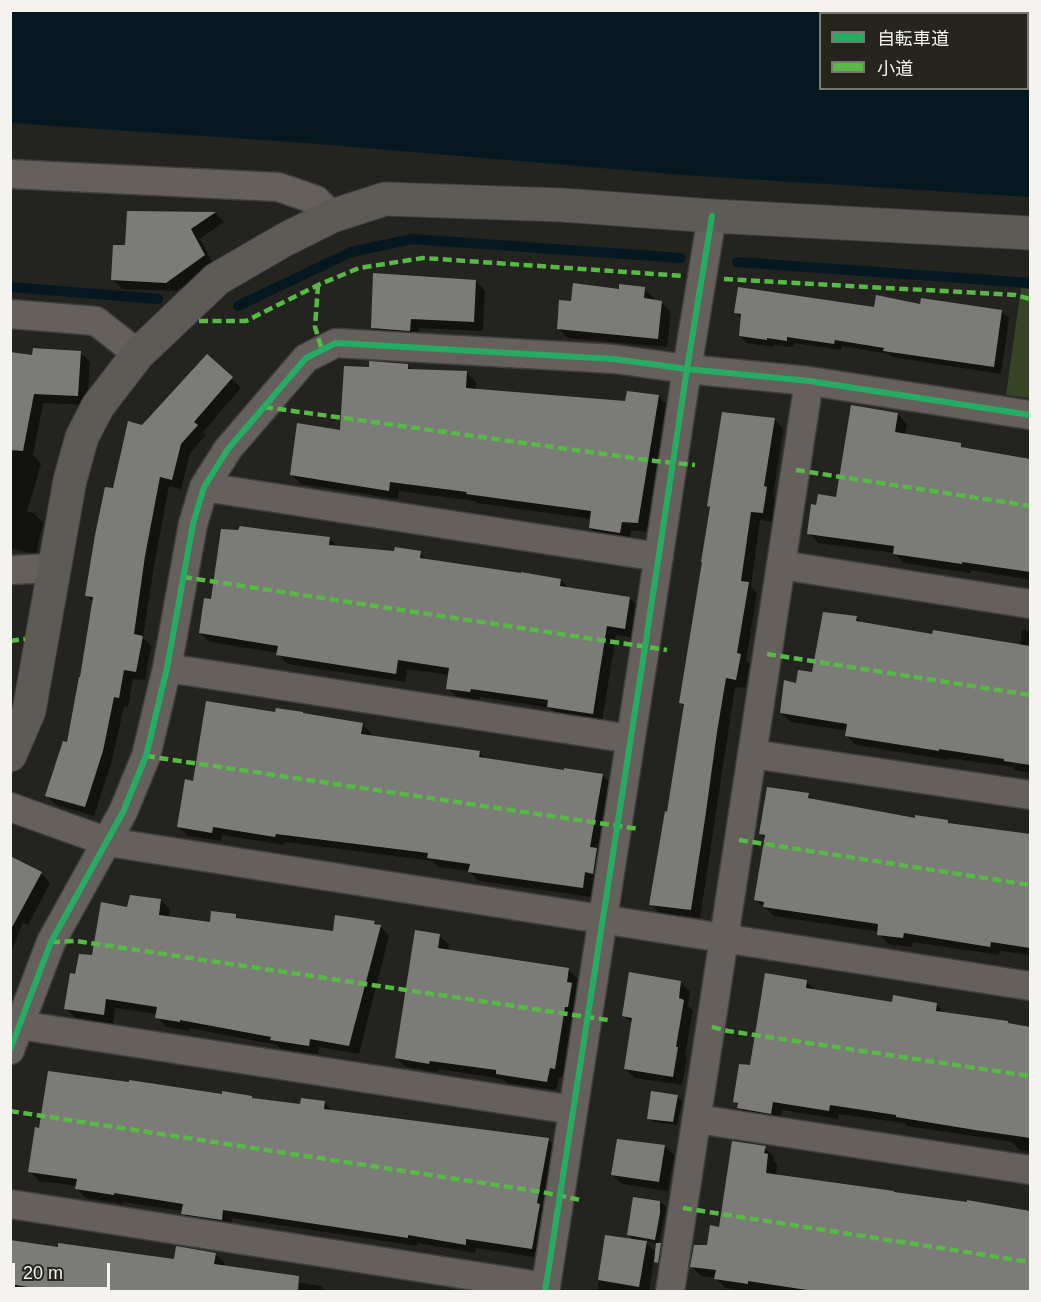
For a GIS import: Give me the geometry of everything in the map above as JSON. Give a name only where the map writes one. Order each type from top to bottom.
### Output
[{"type":"street","points":[[10,174],[278,187],[316,200],[332,216]]},
{"type":"street","points":[[10,754],[29,711],[70,480],[82,437],[98,406],[138,354],[217,279],[284,240],[332,216],[385,199],[562,205],[712,216],[1030,233]]},
{"type":"street","points":[[10,1204],[546,1289],[712,216]]},
{"type":"street","points":[[10,314],[96,321],[138,354]]},
{"type":"street","points":[[573,1110],[15,1038],[51,942],[108,842],[146,756],[167,668],[193,524],[204,487],[228,449],[306,357],[336,343],[614,359],[809,381],[1030,415]]},
{"type":"street","points":[[670,1292],[809,381]]},
{"type":"street","points":[[204,487],[659,557]]},
{"type":"street","points":[[780,565],[1030,604]]},
{"type":"street","points":[[10,570],[54,568]]},
{"type":"street","points":[[167,668],[631,739]]},
{"type":"street","points":[[752,754],[1030,795]]},
{"type":"street","points":[[10,807],[108,842],[1030,986]]},
{"type":"street","points":[[697,1119],[1030,1170]]},
{"type":"green space","points":[[1021,288],[1030,289],[1030,398],[1006,395]]},
{"type":"water","points":[[10,11],[1030,11],[1030,197],[684,175],[307,143],[11,123]]},
{"type":"building","points":[[127,211],[216,212],[191,229],[205,255],[166,283],[111,280],[113,245],[125,245]]},
{"type":"building","points":[[373,273],[476,280],[474,322],[411,319],[410,331],[371,328]]},
{"type":"building","points":[[573,283],[619,289],[619,284],[645,287],[644,298],[662,301],[658,339],[557,329],[559,300],[571,301]]},
{"type":"building","points":[[738,287],[874,307],[876,295],[920,304],[921,298],[1002,310],[994,367],[883,351],[884,348],[835,340],[834,344],[787,337],[787,341],[739,336],[741,314],[734,313]]},
{"type":"building","points":[[33,348],[81,351],[78,396],[34,394],[23,451],[10,450],[10,352],[32,355]]},
{"type":"building","points":[[207,354],[233,377],[194,422],[198,425],[181,444],[172,480],[160,477],[145,556],[134,634],[143,636],[136,672],[124,670],[119,698],[114,697],[103,751],[85,807],[45,796],[63,741],[67,742],[93,597],[85,596],[95,535],[105,487],[113,488],[128,421],[142,425]]},
{"type":"building","points":[[369,361],[408,364],[408,369],[467,371],[466,388],[625,401],[627,391],[659,395],[638,523],[622,522],[620,533],[589,528],[591,511],[390,482],[389,491],[290,475],[297,423],[340,430],[344,366],[369,367]]},
{"type":"building","points":[[851,405],[898,413],[895,432],[961,443],[961,447],[1030,459],[1030,572],[893,554],[894,546],[807,534],[811,504],[816,505],[818,494],[836,497]]},
{"type":"building","points":[[722,412],[775,418],[764,486],[767,487],[763,513],[751,512],[741,581],[749,582],[737,653],[741,654],[736,680],[726,678],[691,910],[649,905],[684,704],[679,703],[702,562],[710,507],[707,506]]},
{"type":"building","points":[[240,526],[330,537],[329,545],[394,551],[395,547],[421,551],[420,558],[561,579],[560,586],[630,597],[625,629],[607,626],[593,714],[547,707],[548,700],[471,689],[470,692],[446,689],[449,668],[398,660],[396,674],[276,655],[278,646],[199,633],[204,598],[211,599],[221,529],[238,530]]},
{"type":"building","points":[[823,612],[857,616],[856,621],[932,634],[933,630],[1030,646],[1030,765],[1004,761],[1004,759],[845,736],[847,724],[780,713],[784,680],[796,683],[798,670],[812,672]]},
{"type":"building","points":[[206,701],[275,712],[276,708],[363,723],[361,734],[480,751],[479,757],[603,774],[590,847],[597,848],[593,874],[585,872],[583,888],[468,872],[470,864],[427,858],[428,853],[276,834],[275,837],[213,827],[212,833],[177,827],[185,779],[193,781]]},
{"type":"building","points":[[767,787],[809,793],[808,798],[915,818],[915,815],[948,820],[948,823],[1030,834],[1030,948],[991,942],[990,947],[904,933],[903,938],[877,935],[878,924],[763,907],[764,902],[754,900],[765,835],[759,834]]},
{"type":"building","points":[[10,856],[42,872],[10,931]]},
{"type":"building","points":[[130,895],[161,899],[159,915],[210,922],[211,911],[236,914],[236,918],[333,931],[335,915],[375,921],[374,924],[381,925],[349,1046],[310,1039],[309,1046],[270,1040],[271,1037],[180,1020],[180,1022],[155,1018],[157,1007],[106,999],[104,1015],[64,1009],[70,973],[75,974],[79,954],[92,955],[101,902],[127,907]]},
{"type":"building","points":[[415,930],[440,934],[438,948],[569,968],[567,982],[572,983],[568,1007],[565,1007],[555,1069],[550,1068],[547,1082],[496,1074],[496,1070],[430,1061],[429,1064],[395,1058]]},
{"type":"building","points":[[629,972],[681,981],[679,998],[684,1000],[673,1077],[624,1069],[632,1018],[622,1016]]},
{"type":"building","points":[[765,973],[807,980],[806,988],[892,1002],[893,995],[937,1003],[936,1011],[1008,1021],[1008,1023],[1030,1027],[1030,1138],[830,1105],[829,1111],[773,1102],[771,1114],[737,1108],[738,1103],[733,1102],[739,1064],[750,1065]]},
{"type":"building","points":[[48,1071],[222,1094],[222,1091],[252,1096],[252,1098],[300,1104],[301,1098],[325,1101],[324,1109],[549,1138],[537,1203],[540,1204],[532,1249],[466,1239],[466,1245],[408,1235],[408,1238],[223,1210],[222,1220],[181,1214],[183,1204],[75,1189],[77,1179],[28,1172],[35,1127],[39,1128]]},
{"type":"building","points":[[651,1091],[678,1095],[673,1122],[647,1119]]},
{"type":"building","points":[[617,1139],[665,1145],[659,1182],[611,1175]]},
{"type":"building","points":[[732,1141],[766,1146],[764,1153],[768,1154],[766,1173],[967,1202],[967,1200],[1030,1211],[1030,1292],[820,1292],[748,1281],[748,1284],[714,1279],[716,1270],[690,1267],[694,1245],[707,1245],[710,1225],[719,1227]]},
{"type":"building","points":[[633,1197],[660,1201],[655,1240],[627,1235]]},
{"type":"building","points":[[605,1235],[647,1241],[639,1287],[598,1280]]},
{"type":"building","points":[[10,1240],[58,1247],[58,1243],[174,1259],[176,1246],[216,1253],[214,1264],[299,1276],[298,1292],[57,1292],[10,1284]]},
{"type":"building","points":[[656,1243],[661,1243],[658,1263],[654,1262]]},
{"type":"waterway","points":[[238,306],[351,252],[412,239],[681,258]]},
{"type":"waterway","points":[[737,262],[1030,283]]},
{"type":"waterway","points":[[10,287],[158,299]]},
{"type":"marked path","points":[[199,321],[246,321],[318,285],[359,268],[423,258],[684,276]]},
{"type":"marked path","points":[[724,279],[1015,295],[1030,299]]},
{"type":"marked path","points":[[318,285],[315,327],[322,350]]},
{"type":"marked path","points":[[264,407],[695,465]]},
{"type":"marked path","points":[[796,470],[1030,506]]},
{"type":"marked path","points":[[183,577],[667,650]]},
{"type":"marked path","points":[[10,641],[25,639]]},
{"type":"marked path","points":[[767,654],[1030,695]]},
{"type":"marked path","points":[[146,756],[639,829]]},
{"type":"marked path","points":[[739,840],[1030,885]]},
{"type":"marked path","points":[[51,942],[76,941],[608,1020]]},
{"type":"marked path","points":[[712,1027],[1030,1076]]},
{"type":"marked path","points":[[10,1111],[542,1192],[581,1200]]},
{"type":"marked path","points":[[683,1208],[1030,1262]]},
{"type":"cycle path","points":[[545,1292],[712,216]]},
{"type":"cycle path","points":[[10,1050],[51,942],[123,812],[146,756],[167,668],[193,524],[204,487],[228,449],[306,358],[336,343],[614,359],[809,381],[1030,415]]}]
